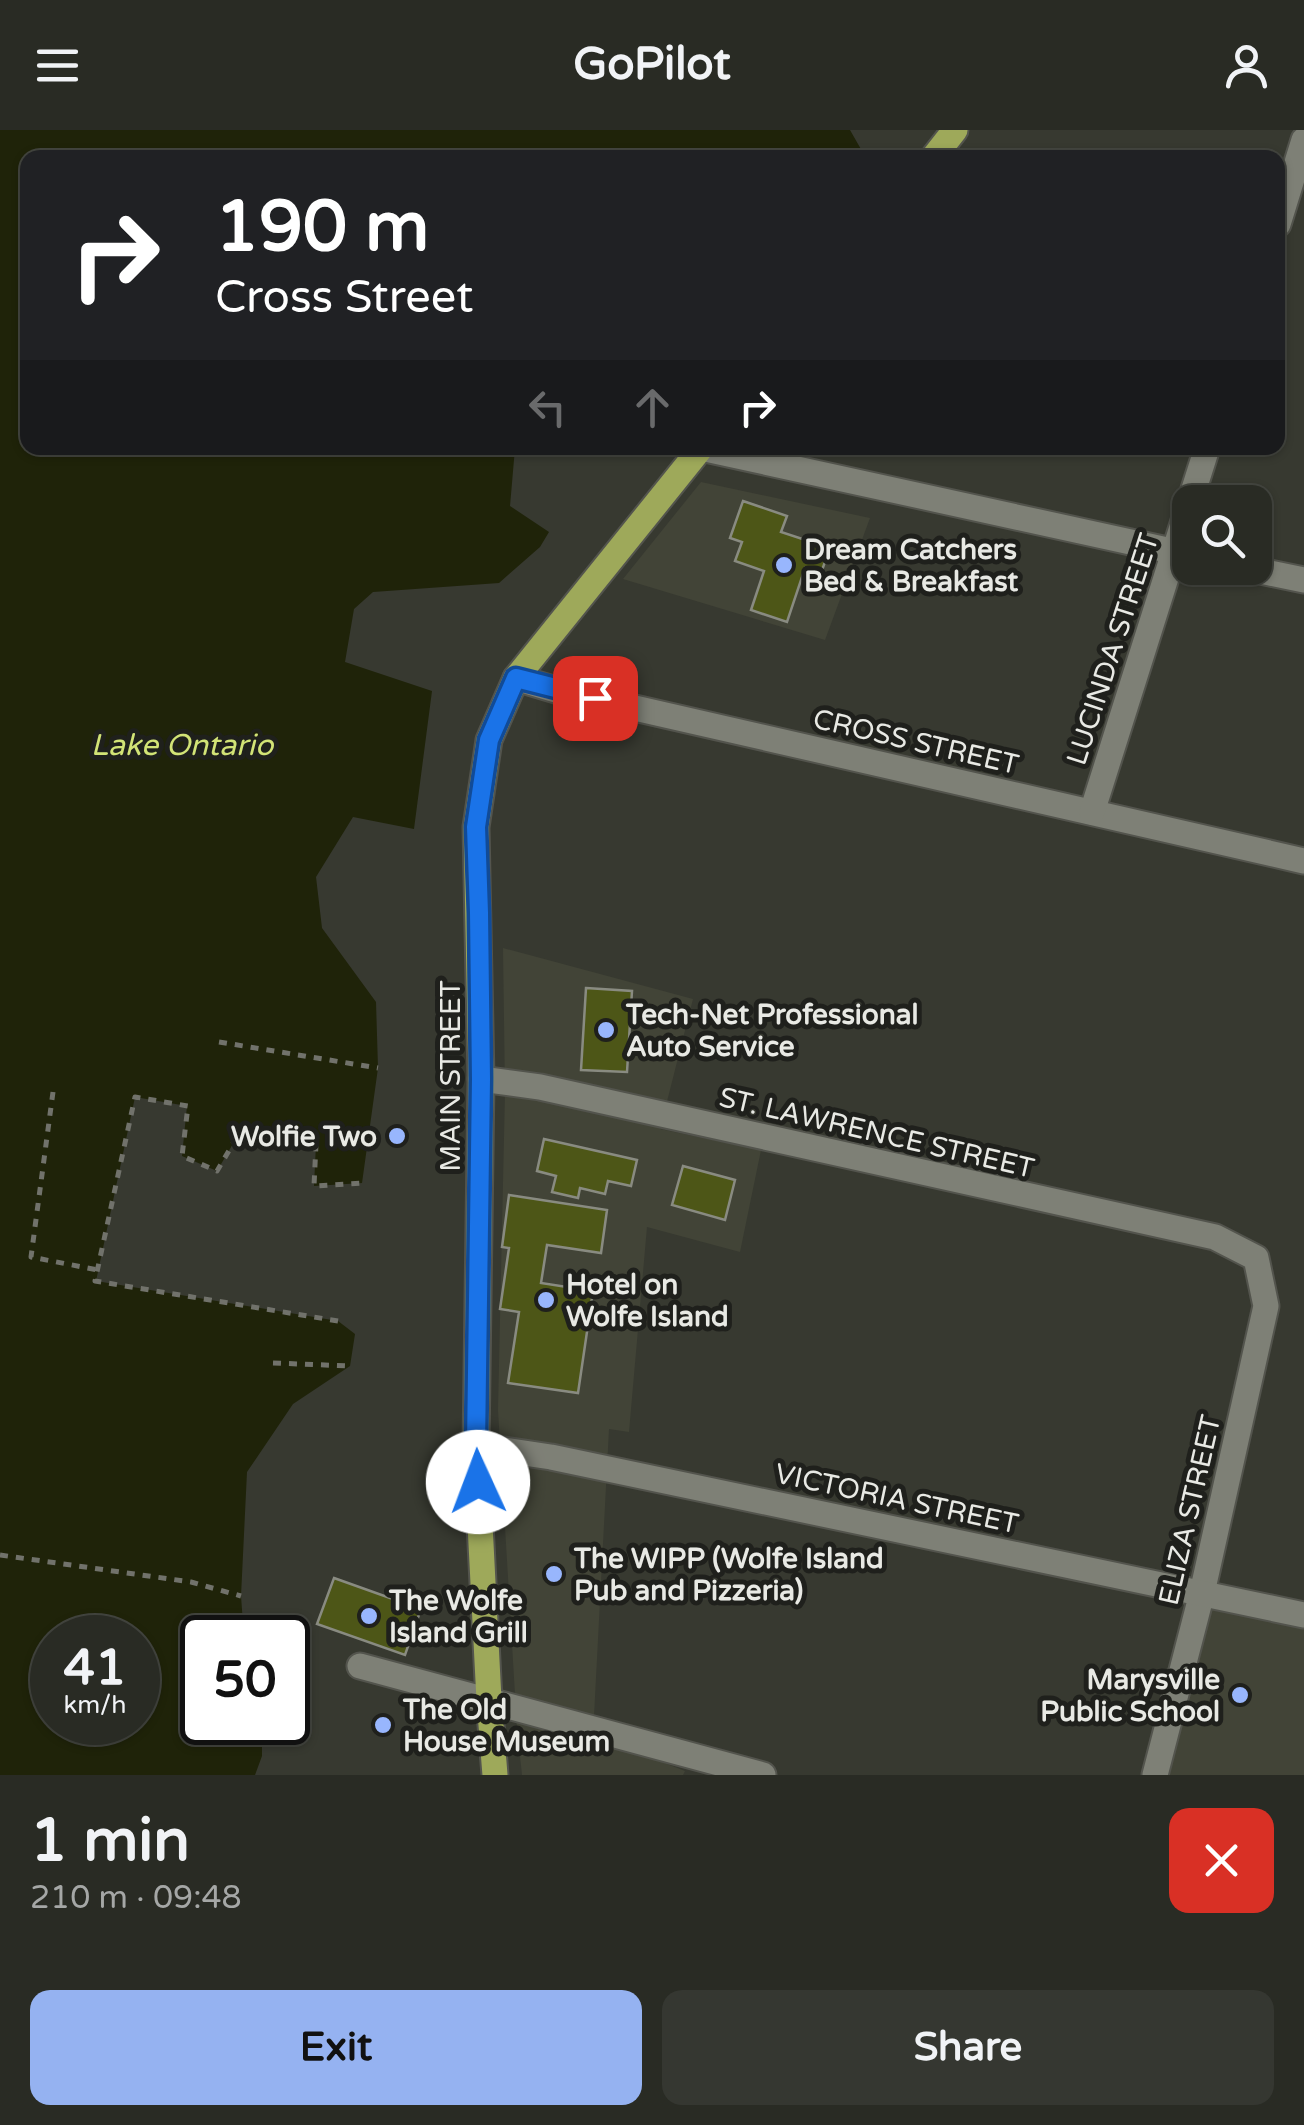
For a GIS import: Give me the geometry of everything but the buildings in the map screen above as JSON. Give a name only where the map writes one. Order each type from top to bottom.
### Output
[{"type":"main road","points":[[939,150],[955,130]]},
{"type":"main road","name":"MAIN STREET","points":[[496,1775],[476,1446],[481,1079],[476,827],[489,740],[516,678],[695,455]]},
{"type":"street","points":[[1285,201],[1304,140]]},
{"type":"street","points":[[733,455],[1172,551]]},
{"type":"street","name":"LUCINDA STREET","points":[[1198,485],[1205,455]]},
{"type":"street","points":[[1272,573],[1304,580]]},
{"type":"street","name":"LUCINDA STREET","points":[[1092,812],[1172,582]]},
{"type":"street","name":"CROSS STREET","points":[[516,678],[1304,861]]},
{"type":"street","name":"ST. LAWRENCE STREET","points":[[481,1079],[540,1087],[1215,1237],[1256,1258]]},
{"type":"street","name":"ELIZA STREET","points":[[1155,1775],[1202,1593],[1266,1306],[1256,1258]]},
{"type":"street","name":"VICTORIA STREET","points":[[476,1446],[552,1456],[1304,1616]]},
{"type":"street","points":[[360,1666],[763,1775]]},
{"type":"path","points":[[219,1042],[378,1068]]},
{"type":"path","points":[[54,1092],[31,1257],[98,1270]]},
{"type":"path","points":[[338,1321],[96,1281],[135,1097],[188,1106],[182,1156],[216,1170],[244,1125],[316,1144],[314,1186],[362,1183]]},
{"type":"path","points":[[273,1363],[350,1366]]},
{"type":"path","points":[[0,1555],[192,1582],[242,1596]]},
{"type":"shaded area","points":[[701,482],[870,518],[825,640],[623,579]]},
{"type":"shaded area","points":[[503,948],[693,999],[660,1129],[761,1150],[740,1252],[647,1227],[629,1432],[609,1429],[593,1735],[685,1771],[683,1775],[522,1775],[498,1410],[505,1092]]},
{"type":"shaded area","name":"Marysville Public School","points":[[1202,1593],[1304,1616],[1304,1775],[1155,1775]]},
{"type":"water","name":"Lake Ontario","points":[[0,130],[850,130],[861,150],[20,150],[20,455],[514,455],[510,506],[549,532],[540,547],[499,583],[373,592],[354,609],[345,662],[432,691],[414,829],[353,817],[316,877],[322,928],[376,1002],[378,1068],[362,1183],[314,1186],[316,1144],[244,1125],[217,1171],[182,1156],[187,1106],[135,1097],[96,1281],[338,1321],[355,1334],[350,1366],[293,1404],[247,1472],[242,1615],[180,1615],[180,1745],[262,1745],[255,1775],[0,1775]]},
{"type":"place","name":"Dream Catchers Bed & Breakfast","points":[[784,565]]},
{"type":"place","name":"Tech-Net Professional Auto Service","points":[[606,1030]]},
{"type":"place","name":"Wolfie Two","points":[[397,1136]]},
{"type":"place","name":"Hotel on Wolfe Island","points":[[546,1300]]},
{"type":"place","name":"The WIPP (Wolfe Island Pub and Pizzeria)","points":[[554,1574]]},
{"type":"place","name":"The Wolfe Island Grill","points":[[369,1616]]},
{"type":"place","name":"Marysville Public School","points":[[1240,1695]]},
{"type":"place","name":"The Old House Museum","points":[[383,1725]]},
{"type":"route","points":[[478,1482],[481,1079],[476,827],[489,740],[516,678],[595,698]]}]
